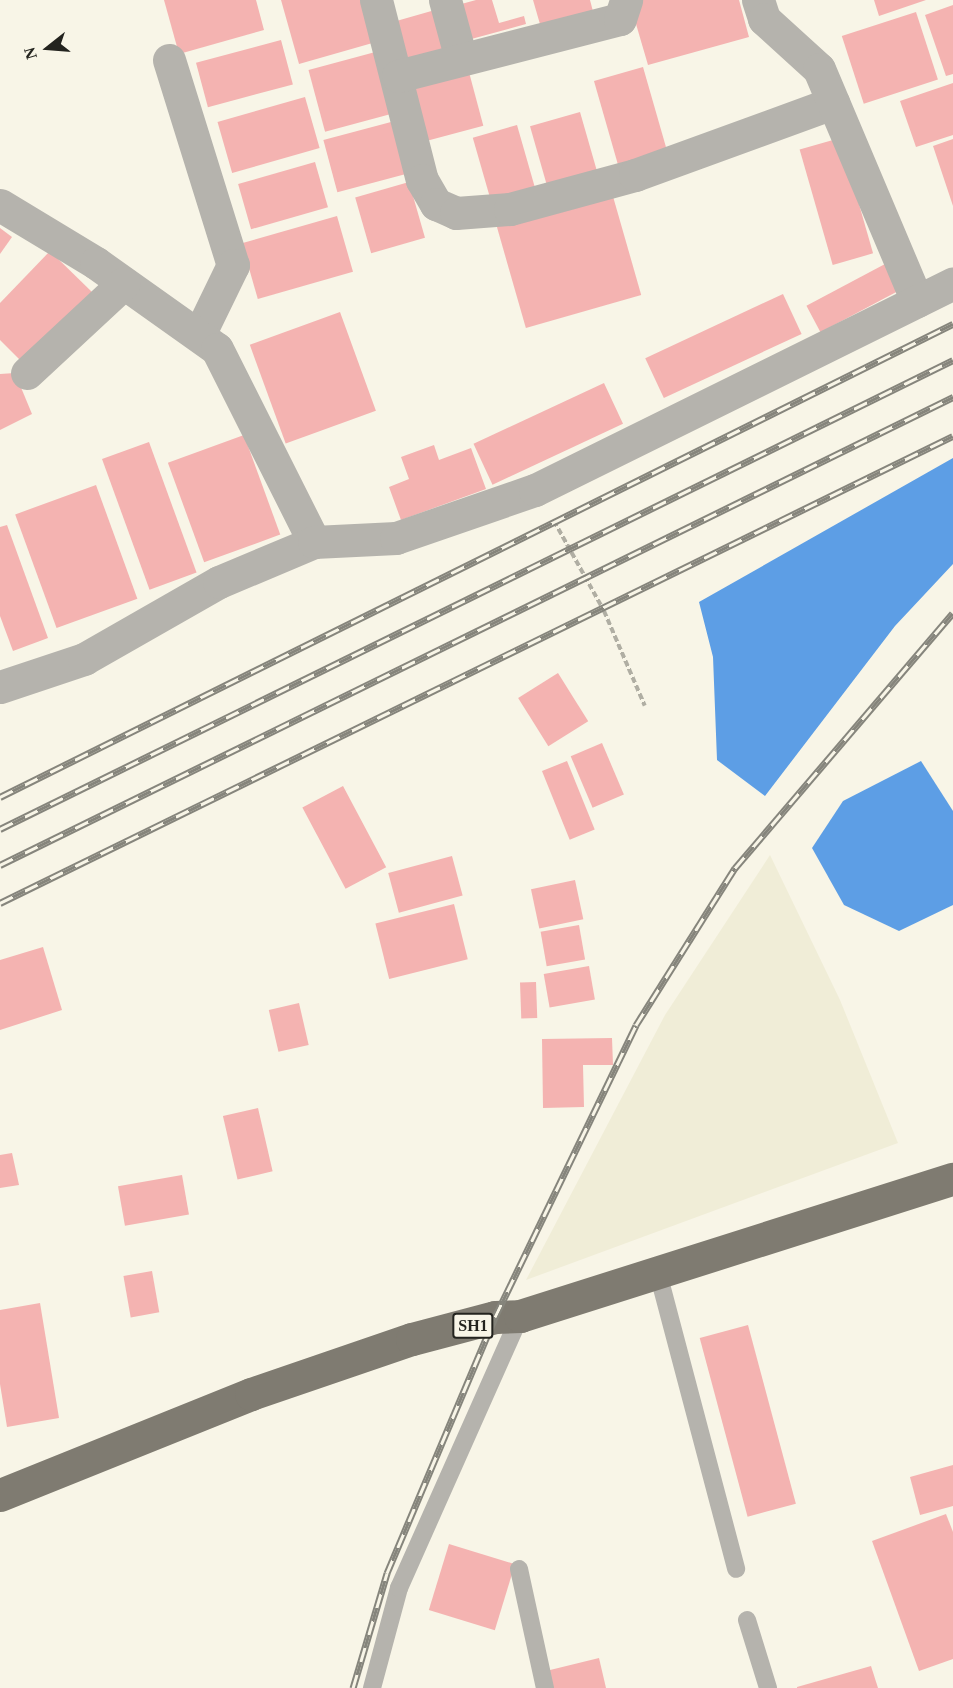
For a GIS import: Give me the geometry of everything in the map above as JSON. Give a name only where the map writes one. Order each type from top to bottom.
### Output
[{"type":"main road","name":"SH1","points":[[0,1495],[251,1394],[412,1339],[520,1316],[953,1179]]},
{"type":"street","points":[[376,0],[398,76],[422,180],[436,204],[456,213],[510,209],[635,175],[833,103]]},
{"type":"street","points":[[445,0],[461,58]]},
{"type":"street","points":[[398,76],[620,19],[626,0]]},
{"type":"street","points":[[758,0],[764,19],[819,69],[917,301]]},
{"type":"street","points":[[169,60],[233,265],[199,335]]},
{"type":"street","points":[[0,205],[124,283],[218,349],[314,542]]},
{"type":"street","points":[[27,373],[124,283]]},
{"type":"street","points":[[8,683],[84,659],[219,582],[314,542],[396,538],[535,489],[953,283]]},
{"type":"lane","points":[[658,1273],[736,1569]]},
{"type":"lane","points":[[372,1688],[399,1588],[520,1316]]},
{"type":"lane","points":[[519,1569],[545,1688]]},
{"type":"lane","points":[[747,1620],[768,1688]]},
{"type":"path","points":[[535,489],[604,611],[645,706]]},
{"type":"shaded area","points":[[770,855],[840,1000],[898,1143],[526,1280],[665,1015]]},
{"type":"water","points":[[953,458],[953,564],[895,626],[765,796],[717,760],[713,657],[699,602]]},
{"type":"water","points":[[921,761],[953,811],[953,905],[899,931],[844,905],[812,848],[843,801]]},
{"type":"building","points":[[164,0],[256,0],[264,30],[179,54]]},
{"type":"building","points":[[281,0],[372,0],[383,40],[299,64]]},
{"type":"building","points":[[476,0],[492,0],[499,23],[524,16],[526,24],[464,41],[454,6]]},
{"type":"building","points":[[533,0],[590,0],[596,23],[544,38]]},
{"type":"building","points":[[629,0],[739,0],[749,37],[648,65]]},
{"type":"building","points":[[874,0],[926,0],[879,16]]},
{"type":"building","points":[[953,5],[953,74],[946,76],[925,15]]},
{"type":"building","points":[[449,6],[463,54],[403,71],[389,23]]},
{"type":"building","points":[[916,12],[938,80],[864,104],[842,36]]},
{"type":"building","points":[[281,40],[293,84],[208,107],[196,63]]},
{"type":"building","points":[[379,51],[396,113],[325,132],[308,70]]},
{"type":"building","points":[[466,61],[483,126],[423,142],[406,77]]},
{"type":"building","points":[[643,67],[668,153],[619,167],[594,81]]},
{"type":"building","points":[[953,83],[953,135],[916,147],[900,101]]},
{"type":"building","points":[[305,97],[320,148],[232,173],[218,122]]},
{"type":"building","points":[[580,112],[597,173],[547,187],[530,126]]},
{"type":"building","points":[[391,122],[405,174],[337,192],[323,140]]},
{"type":"building","points":[[517,125],[535,188],[491,201],[473,138]]},
{"type":"building","points":[[840,138],[873,253],[833,265],[800,150]]},
{"type":"building","points":[[953,139],[953,206],[933,146]]},
{"type":"building","points":[[315,162],[328,207],[251,229],[238,184]]},
{"type":"building","points":[[409,182],[425,238],[371,253],[355,197]]},
{"type":"building","points":[[612,193],[641,295],[526,328],[497,226]]},
{"type":"building","points":[[337,216],[353,272],[258,299],[242,243]]},
{"type":"building","points":[[0,228],[12,237],[0,254]]},
{"type":"building","points":[[50,251],[93,293],[24,364],[0,340],[0,303]]},
{"type":"building","points":[[885,264],[899,290],[821,332],[806,306]]},
{"type":"building","points":[[783,294],[802,334],[664,398],[645,358]]},
{"type":"building","points":[[340,312],[376,411],[286,444],[250,345]]},
{"type":"building","points":[[15,373],[32,414],[0,430],[0,374]]},
{"type":"building","points":[[604,383],[623,424],[493,485],[473,444]]},
{"type":"building","points":[[244,435],[280,535],[204,562],[168,463]]},
{"type":"building","points":[[149,442],[197,573],[150,590],[102,459]]},
{"type":"building","points":[[434,445],[439,460],[471,448],[486,489],[401,520],[389,487],[409,479],[401,457]]},
{"type":"building","points":[[96,485],[137,599],[57,628],[15,514]]},
{"type":"building","points":[[7,525],[48,638],[13,651],[0,616],[0,527]]},
{"type":"building","points":[[558,673],[588,721],[548,746],[518,698]]},
{"type":"building","points":[[602,743],[624,795],[593,808],[571,756]]},
{"type":"building","points":[[567,761],[595,830],[570,840],[542,771]]},
{"type":"building","points":[[343,786],[386,867],[346,889],[302,808]]},
{"type":"building","points":[[452,856],[463,896],[399,913],[388,873]]},
{"type":"building","points":[[575,880],[583,919],[539,928],[531,889]]},
{"type":"building","points":[[454,904],[468,959],[389,979],[375,924]]},
{"type":"building","points":[[579,925],[585,959],[547,966],[541,932]]},
{"type":"building","points":[[43,947],[62,1010],[0,1030],[0,960]]},
{"type":"building","points":[[589,966],[595,999],[550,1007],[544,974]]},
{"type":"building","points":[[536,982],[537,1018],[521,1019],[520,983]]},
{"type":"building","points":[[299,1003],[309,1045],[278,1052],[269,1010]]},
{"type":"building","points":[[612,1038],[613,1065],[583,1065],[584,1107],[543,1108],[542,1039]]},
{"type":"building","points":[[258,1108],[273,1171],[238,1179],[223,1116]]},
{"type":"building","points":[[12,1153],[19,1185],[0,1188],[0,1155]]},
{"type":"building","points":[[182,1175],[189,1214],[125,1226],[118,1186]]},
{"type":"building","points":[[152,1271],[159,1312],[131,1317],[123,1276]]},
{"type":"building","points":[[40,1303],[59,1418],[7,1427],[0,1384],[0,1310]]},
{"type":"building","points":[[748,1325],[796,1504],[748,1517],[700,1338]]},
{"type":"building","points":[[953,1465],[953,1506],[920,1515],[910,1477]]},
{"type":"building","points":[[946,1514],[953,1532],[953,1659],[919,1671],[872,1541]]},
{"type":"building","points":[[449,1544],[515,1564],[495,1630],[429,1610]]},
{"type":"building","points":[[599,1658],[606,1688],[551,1688],[546,1671]]},
{"type":"building","points":[[871,1666],[878,1688],[797,1688],[797,1687]]},
{"type":"railway","points":[[0,797],[953,324]]},
{"type":"railway","points":[[0,829],[953,360]]},
{"type":"railway","points":[[0,865],[953,397]]},
{"type":"railway","points":[[0,903],[953,436]]},
{"type":"railway","points":[[353,1688],[387,1573],[495,1317],[636,1025],[735,868],[953,613]]}]
